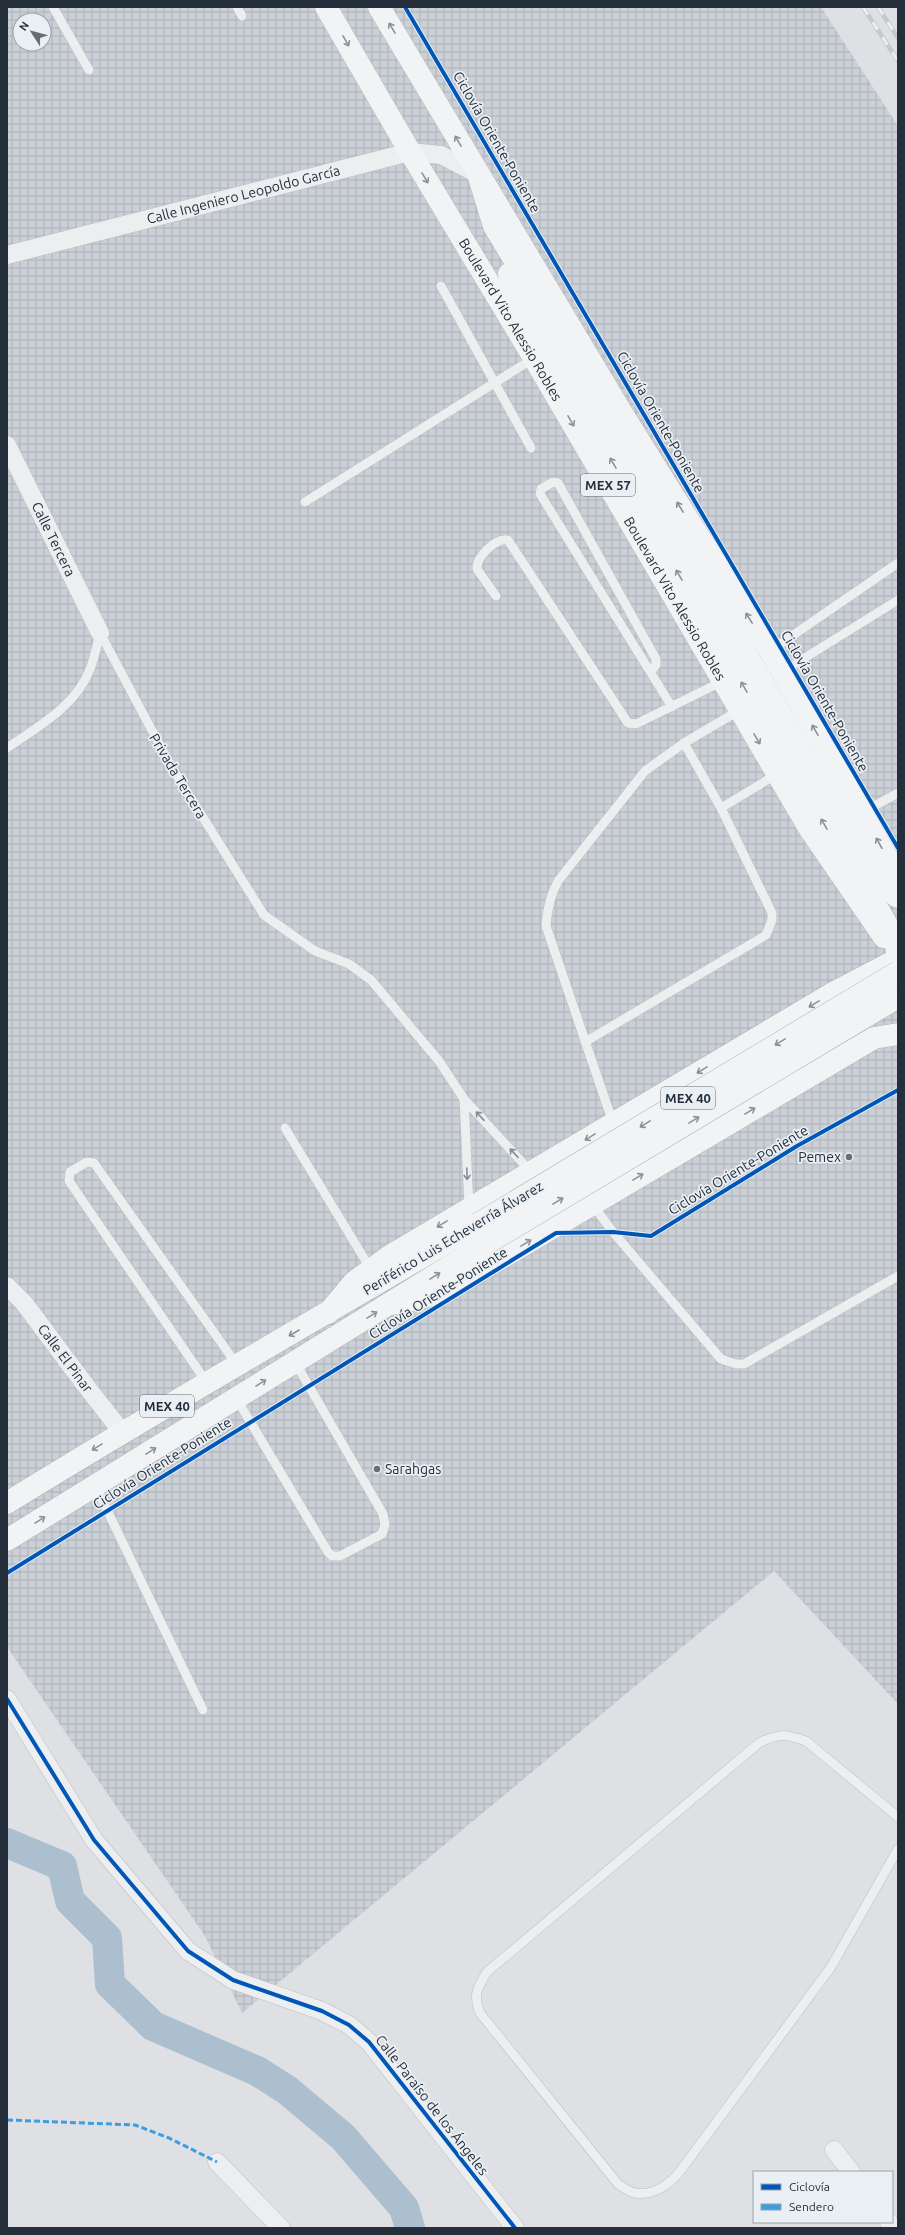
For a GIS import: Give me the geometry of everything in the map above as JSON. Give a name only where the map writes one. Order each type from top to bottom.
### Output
[{"type":"main road","name":"Boulevard Vito Alessio Robles","points":[[326,7],[410,152],[534,358],[809,828],[898,958]]},
{"type":"main road","name":"MEX 57","points":[[380,7],[478,174],[623,415],[770,651],[898,877]]},
{"type":"main road","points":[[478,174],[494,226],[501,257],[535,329],[847,863],[883,918],[892,936],[898,954]]},
{"type":"main road","points":[[494,226],[648,482],[876,881],[898,897]]},
{"type":"main road","points":[[328,1313],[354,1282],[370,1268],[473,1216],[532,1172],[833,993],[898,958]]},
{"type":"main road","name":"Periférico Luis Echeverría Álvarez","points":[[7,1503],[122,1432],[328,1313],[473,1216],[898,972]]},
{"type":"main road","points":[[874,1038],[894,1001],[898,987]]},
{"type":"main road","points":[[833,993],[847,995],[859,1001],[869,1011],[874,1024],[874,1038]]},
{"type":"main road","name":"Periférico Luis Echeverría Álvarez","points":[[7,1540],[489,1242],[898,997]]},
{"type":"main road","points":[[390,1304],[416,1300],[438,1294],[874,1038],[898,1034]]},
{"type":"street","name":"Calle Ingeniero Leopoldo García","points":[[7,254],[410,152],[441,155],[478,174]]},
{"type":"street","name":"Calle Tercera","points":[[7,445],[11,463],[100,633]]},
{"type":"street","name":"Calle El Pinar","points":[[7,1286],[24,1303],[122,1432]]},
{"type":"street","name":"Calle Paraíso de los Ángeles","points":[[7,1699],[94,1840],[188,1951],[233,1980],[322,2011],[349,2025],[369,2042],[515,2228]]},
{"type":"street","points":[[834,2150],[850,2171]]},
{"type":"street","points":[[217,2162],[281,2228]]},
{"type":"lane","points":[[54,7],[89,70]]},
{"type":"lane","points":[[237,7],[242,16]]},
{"type":"lane","points":[[440,286],[531,448]]},
{"type":"lane","points":[[305,502],[534,358]]},
{"type":"lane","points":[[650,671],[656,665],[656,659],[558,482],[553,482],[541,489],[540,494],[672,707]]},
{"type":"lane","points":[[496,596],[477,569],[476,565],[478,558],[500,540],[505,539],[508,540],[625,721],[636,724],[723,681]]},
{"type":"lane","points":[[770,651],[898,563]]},
{"type":"lane","points":[[782,672],[898,600]]},
{"type":"lane","points":[[7,748],[46,722],[80,688],[90,669],[100,633]]},
{"type":"lane","name":"Privada Tercera","points":[[100,633],[172,768],[264,915],[316,951],[349,964],[371,980],[439,1061],[464,1099]]},
{"type":"lane","points":[[613,1124],[546,926],[546,910],[551,894],[558,881],[634,784],[656,762],[684,743],[740,710]]},
{"type":"lane","points":[[585,1042],[766,935],[772,920],[772,913],[721,808],[684,743]]},
{"type":"lane","points":[[721,808],[777,774]]},
{"type":"lane","points":[[862,812],[898,792]]},
{"type":"lane","points":[[464,1099],[532,1172]]},
{"type":"lane","points":[[464,1099],[473,1216]]},
{"type":"lane","points":[[285,1128],[370,1268]]},
{"type":"lane","points":[[207,1383],[70,1181],[70,1172],[86,1162],[94,1163],[238,1366]]},
{"type":"lane","points":[[592,1204],[613,1232],[716,1353],[728,1363],[744,1364],[898,1276]]},
{"type":"lane","points":[[236,1398],[328,1552],[332,1556],[340,1556],[382,1534],[385,1525],[383,1514],[295,1362]]},
{"type":"lane","points":[[95,1485],[203,1710]]},
{"type":"lane","points":[[898,1817],[806,1741],[788,1735],[774,1735],[759,1743],[487,1972],[478,1987],[475,2000],[480,2013],[618,2184],[634,2193],[656,2191],[672,2182],[831,1967],[898,1849]]},
{"type":"shaded area","points":[[7,7],[821,7],[898,126],[898,1704],[774,1571],[242,2013],[205,1936],[7,1647]]},
{"type":"waterway","points":[[7,1843],[62,1866],[70,1901],[107,1938],[110,1984],[153,2026],[257,2071],[287,2090],[343,2137],[404,2208],[410,2228]]},
{"type":"railway","points":[[863,7],[898,61]]},
{"type":"railway","points":[[878,7],[898,38]]},
{"type":"marked path","points":[[7,2120],[135,2125],[169,2138],[217,2162]]},
{"type":"cycle path","name":"Ciclovía Oriente-Poniente","points":[[405,7],[898,848]]},
{"type":"cycle path","name":"Ciclovía Oriente-Poniente","points":[[7,1573],[556,1233],[613,1232],[651,1236],[797,1146],[898,1090]]},
{"type":"cycle path","points":[[7,1699],[94,1840],[188,1951],[233,1980],[322,2011],[349,2025],[369,2042],[515,2228]]},
{"type":"place","name":"Pemex","points":[[849,1157]]},
{"type":"place","name":"Sarahgas","points":[[377,1469]]}]
